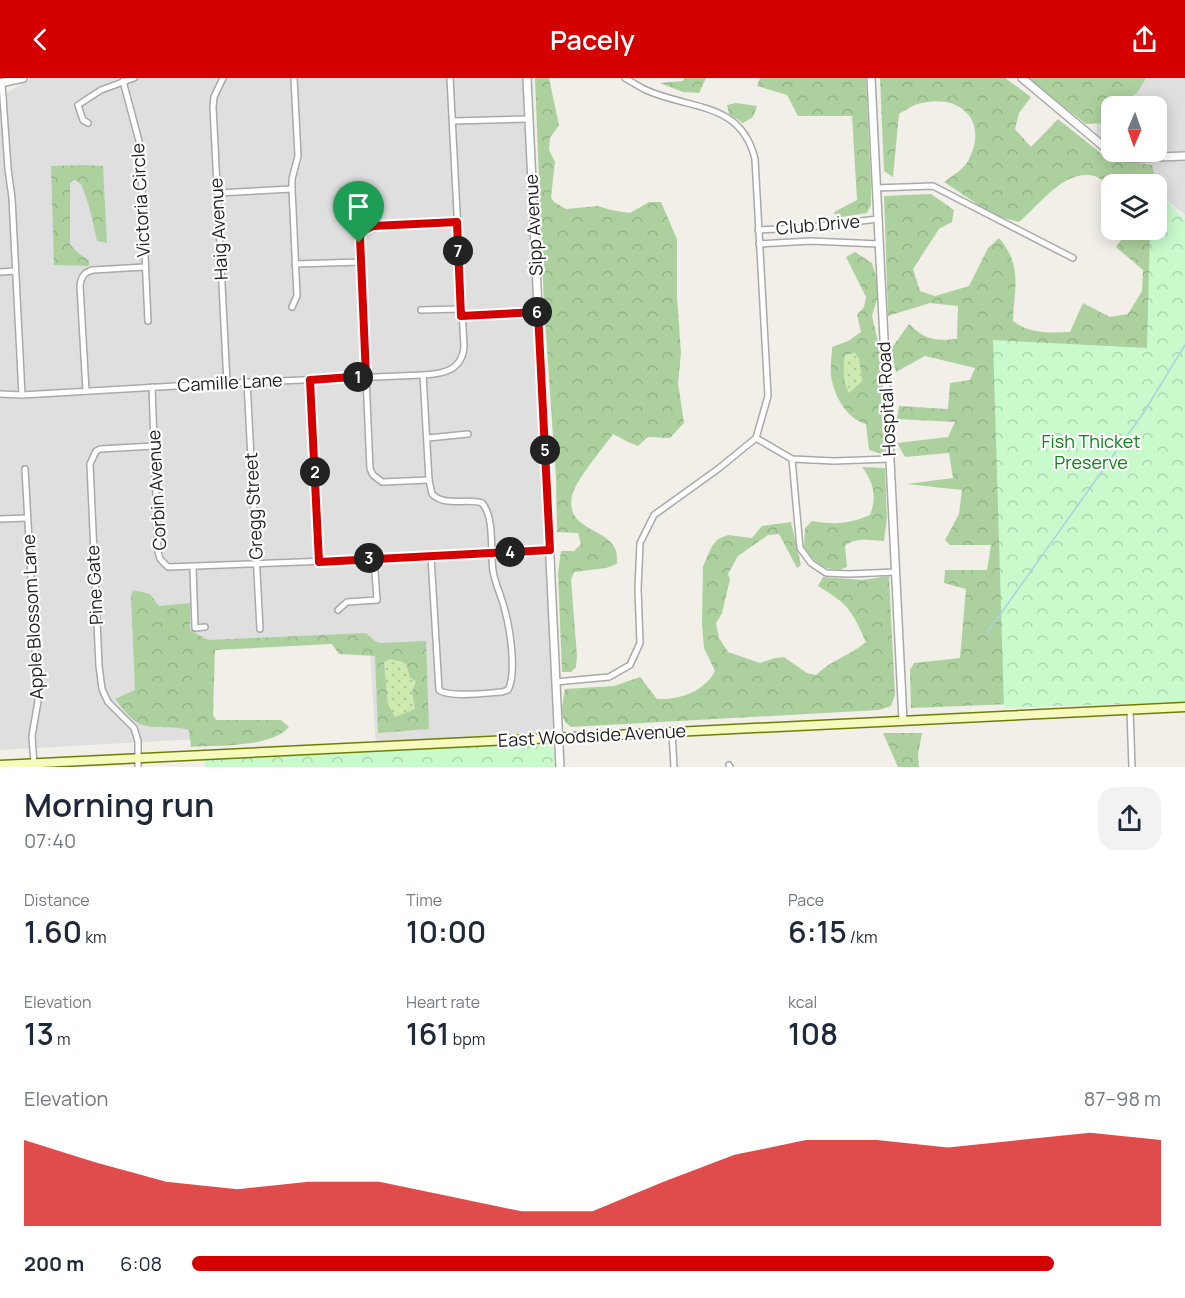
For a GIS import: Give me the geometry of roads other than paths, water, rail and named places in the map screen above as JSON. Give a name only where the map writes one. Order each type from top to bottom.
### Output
[{"type":"main road","name":"East Woodside Avenue","points":[[0,765],[138,763],[558,738],[1185,707]]},
{"type":"street","points":[[22,395],[12,198],[1,83],[23,78]]},
{"type":"street","points":[[88,123],[83,120],[78,105],[101,90],[134,78]]},
{"type":"street","points":[[292,307],[297,296],[292,189],[298,156],[294,78]]},
{"type":"street","name":"Camille Lane","points":[[0,393],[22,395],[448,372],[459,363],[464,347],[460,309],[450,78]]},
{"type":"street","name":"Sipp Avenue","points":[[527,78],[560,767]]},
{"type":"street","points":[[555,682],[609,677],[630,665],[640,643],[638,589],[640,543],[654,515],[718,469],[756,438],[768,396],[755,159],[749,140],[726,116],[647,90],[625,78]]},
{"type":"street","name":"Hospital Road","points":[[871,78],[903,721]]},
{"type":"street","points":[[1022,78],[1101,144]]},
{"type":"street","name":"Haig Avenue","points":[[220,79],[213,107],[227,383]]},
{"type":"street","name":"Victoria Circle","points":[[123,81],[140,145],[148,321]]},
{"type":"street","points":[[453,121],[529,119]]},
{"type":"street","points":[[1167,157],[1185,156]]},
{"type":"street","points":[[876,188],[933,186],[1073,258]]},
{"type":"street","points":[[217,193],[292,189]]},
{"type":"street","name":"Club Drive","points":[[758,230],[801,228],[878,219]]},
{"type":"street","points":[[429,480],[387,483],[377,479],[370,469],[360,237],[368,227],[457,222]]},
{"type":"street","points":[[759,244],[811,241],[879,244]]},
{"type":"street","points":[[295,264],[360,262]]},
{"type":"street","points":[[86,391],[81,278],[85,272],[93,270],[145,267]]},
{"type":"street","points":[[0,272],[15,271]]},
{"type":"street","points":[[421,309],[460,309]]},
{"type":"street","points":[[461,316],[538,312]]},
{"type":"street","points":[[423,375],[429,480],[432,494],[448,501],[482,503],[489,514],[493,572],[505,611],[510,645],[511,682],[508,690],[447,694],[439,690],[431,557]]},
{"type":"street","points":[[310,380],[319,562]]},
{"type":"street","name":"Gregg Street","points":[[248,382],[260,629]]},
{"type":"street","name":"Corbin Avenue","points":[[152,387],[160,559],[168,567],[550,550]]},
{"type":"street","points":[[428,438],[468,434]]},
{"type":"street","points":[[756,438],[792,459],[834,461],[890,459]]},
{"type":"street","name":"Pine Gate","points":[[138,763],[138,741],[134,728],[115,710],[102,689],[90,464],[96,451],[100,449],[154,446]]},
{"type":"street","points":[[792,459],[800,548],[810,563],[826,573],[896,572]]},
{"type":"street","name":"Apple Blossom Lane","points":[[25,469],[38,701],[32,736],[34,765]]},
{"type":"street","points":[[0,519],[27,518]]},
{"type":"street","points":[[338,610],[347,602],[377,600],[374,558]]},
{"type":"street","points":[[193,567],[195,628],[205,627]]},
{"type":"street","points":[[1130,710],[1132,767]]},
{"type":"street","points":[[672,732],[674,767]]},
{"type":"waterway","points":[[987,633],[1144,412],[1185,345]]},
{"type":"park label","name":"Fish Thicket Preserve","points":[[1091,452]]}]
